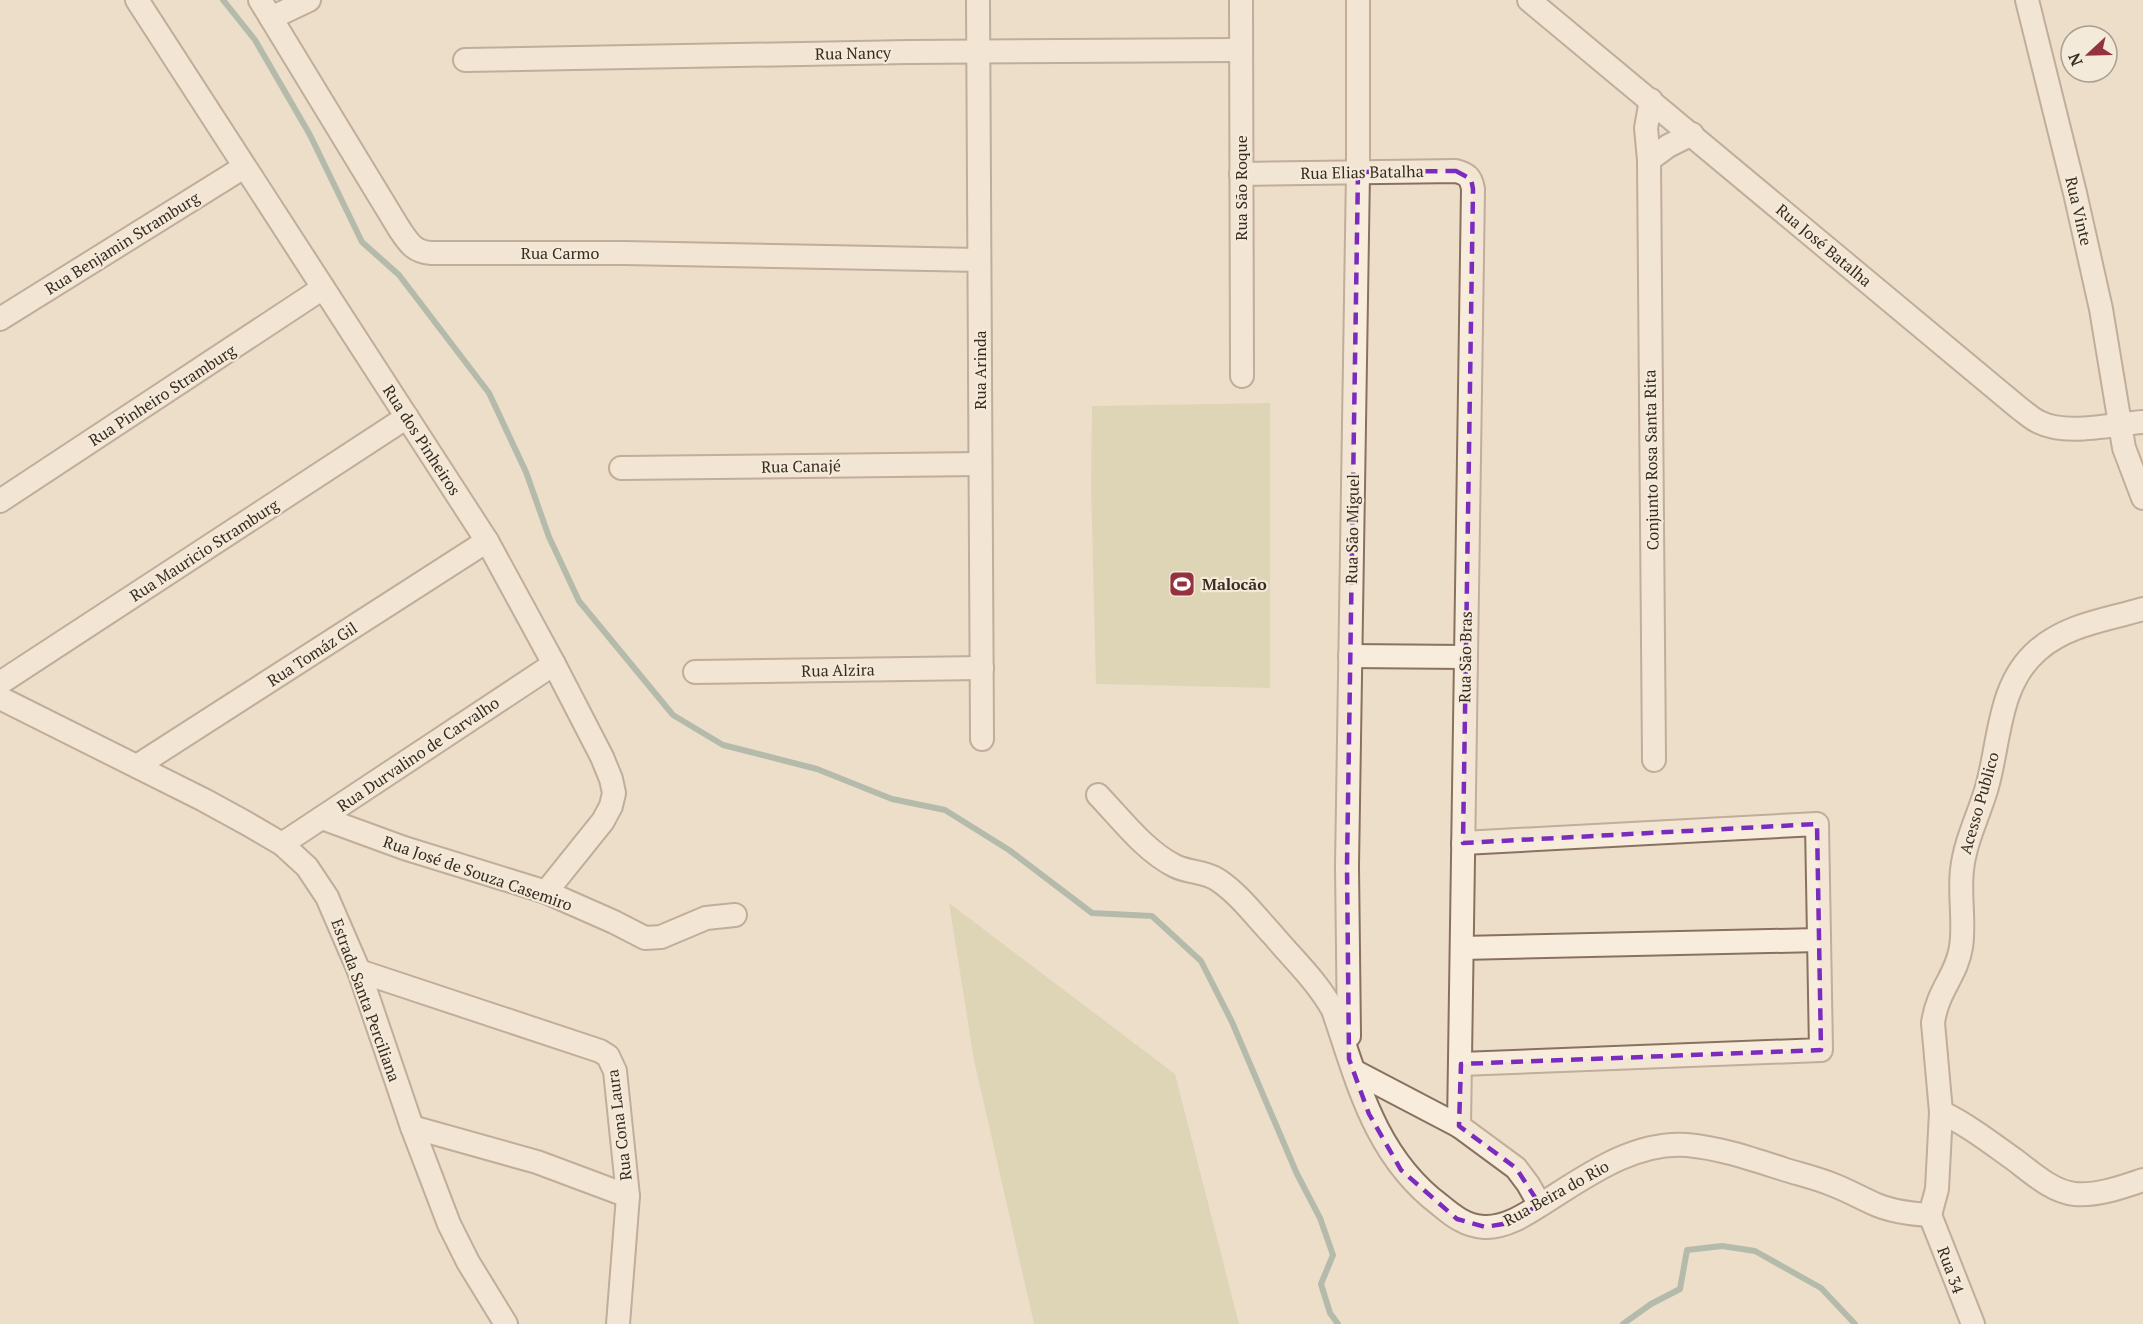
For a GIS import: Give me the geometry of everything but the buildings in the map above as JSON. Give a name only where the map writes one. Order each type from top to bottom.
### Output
[{"type":"street","name":"Rua dos Pinheiros","points":[[137,0],[487,542],[602,757],[614,793],[611,806],[603,821],[546,892]]},
{"type":"street","points":[[266,9],[309,0]]},
{"type":"street","name":"Rua Arinda","points":[[978,0],[982,739]]},
{"type":"street","name":"Rua São Roque","points":[[1241,0],[1242,376]]},
{"type":"street","name":"Rua São Miguel","points":[[1352,1065],[1347,866],[1358,172],[1358,0]]},
{"type":"street","name":"Rua José Batalha","points":[[1529,0],[2019,408],[2039,422],[2056,428],[2090,428],[2143,422]]},
{"type":"street","name":"Rua Vinte","points":[[2027,0],[2101,309],[2120,424]]},
{"type":"street","name":"Rua Carmo","points":[[266,9],[400,230],[412,248],[418,251],[430,254],[624,253],[979,260]]},
{"type":"street","name":"Rua Nancy","points":[[465,60],[978,51],[1240,50]]},
{"type":"street","name":"Conjunto Rosa Santa Rita","points":[[1651,100],[1646,129],[1649,159],[1654,760]]},
{"type":"street","points":[[1649,159],[1692,134]]},
{"type":"street","name":"Rua Benjamin Stramburg","points":[[0,319],[244,167]]},
{"type":"street","name":"Rua Elias Batalha","points":[[1241,174],[1456,171],[1466,174],[1471,179],[1473,189]]},
{"type":"street","name":"Rua São Bras","points":[[1459,1126],[1473,189]]},
{"type":"street","name":"Rua Pinheiro Stramburg","points":[[0,501],[323,288]]},
{"type":"street","name":"Rua Mauricio Stramburg","points":[[0,683],[407,417]]},
{"type":"street","points":[[2120,424],[2124,448],[2143,498]]},
{"type":"street","name":"Rua Canajé","points":[[621,468],[980,464]]},
{"type":"street","name":"Rua Tomáz Gil","points":[[137,766],[487,542]]},
{"type":"street","name":"Acesso Publico","points":[[1930,1215],[1937,1189],[1941,1112],[1934,1012],[1940,994],[1958,961],[1961,946],[1962,867],[1966,848],[1989,780],[2003,708],[2014,680],[2026,662],[2047,643],[2071,629],[2143,609]]},
{"type":"street","points":[[1350,656],[1465,657]]},
{"type":"street","name":"Rua Durvalino de Carvalho","points":[[282,844],[554,664]]},
{"type":"street","name":"Rua Alzira","points":[[695,672],[981,668]]},
{"type":"street","name":"Estrada Santa Perciliana","points":[[0,698],[204,800],[282,844],[307,867],[327,897],[359,971],[412,1127],[449,1224],[468,1262],[506,1324]]},
{"type":"street","name":"Rua Beira do Rio","points":[[1098,795],[1146,845],[1164,860],[1176,867],[1211,875],[1221,881],[1296,960],[1324,994],[1333,1010],[1369,1114],[1383,1142],[1401,1170],[1423,1193],[1457,1219],[1474,1226],[1503,1224],[1540,1205],[1610,1163],[1652,1149],[1685,1145],[1748,1157],[1830,1183],[1893,1210],[1930,1215]]},
{"type":"street","name":"Rua José de Souza Casemiro","points":[[322,818],[404,849],[546,892],[645,938],[661,937],[706,918],[735,915]]},
{"type":"street","points":[[1461,1064],[1821,1050],[1817,824],[1463,843]]},
{"type":"street","points":[[1462,948],[1818,940]]},
{"type":"street","name":"Rua Cona Laura","points":[[359,971],[600,1051],[608,1056],[615,1071],[628,1196],[537,1162],[412,1127]]},
{"type":"street","points":[[1352,1065],[1459,1126],[1516,1168],[1540,1205]]},
{"type":"street","points":[[1941,1112],[1969,1127],[2040,1179],[2063,1191],[2074,1194],[2102,1192],[2143,1180]]},
{"type":"street","points":[[618,1324],[628,1196]]},
{"type":"street","name":"Rua 34","points":[[1930,1215],[1973,1324]]},
{"type":"highlighted area","points":[[1456,171],[1471,179],[1473,189],[1463,843],[1817,824],[1821,1050],[1461,1064],[1459,1126],[1516,1168],[1540,1205],[1503,1224],[1485,1227],[1457,1219],[1401,1170],[1369,1114],[1349,1059],[1347,866],[1358,172]]},
{"type":"green space","name":"Malocão","points":[[1270,403],[1270,688],[1096,684],[1091,485],[1092,406]]},
{"type":"green space","points":[[949,903],[1175,1074],[1239,1324],[1034,1324],[974,1060]]},
{"type":"waterway","points":[[223,0],[255,40],[310,135],[362,242],[399,275],[489,393],[526,472],[549,537],[579,601],[673,715],[723,745],[817,769],[892,799],[945,810],[1009,850],[1092,913],[1152,916],[1201,961],[1232,1022],[1297,1174],[1320,1218],[1333,1255],[1321,1284],[1330,1313],[1338,1324]]},
{"type":"waterway","points":[[1623,1324],[1651,1304],[1680,1289],[1687,1250],[1722,1246],[1755,1251],[1821,1288],[1855,1324]]},
{"type":"place","name":"Malocão","points":[[1182,584]]}]
